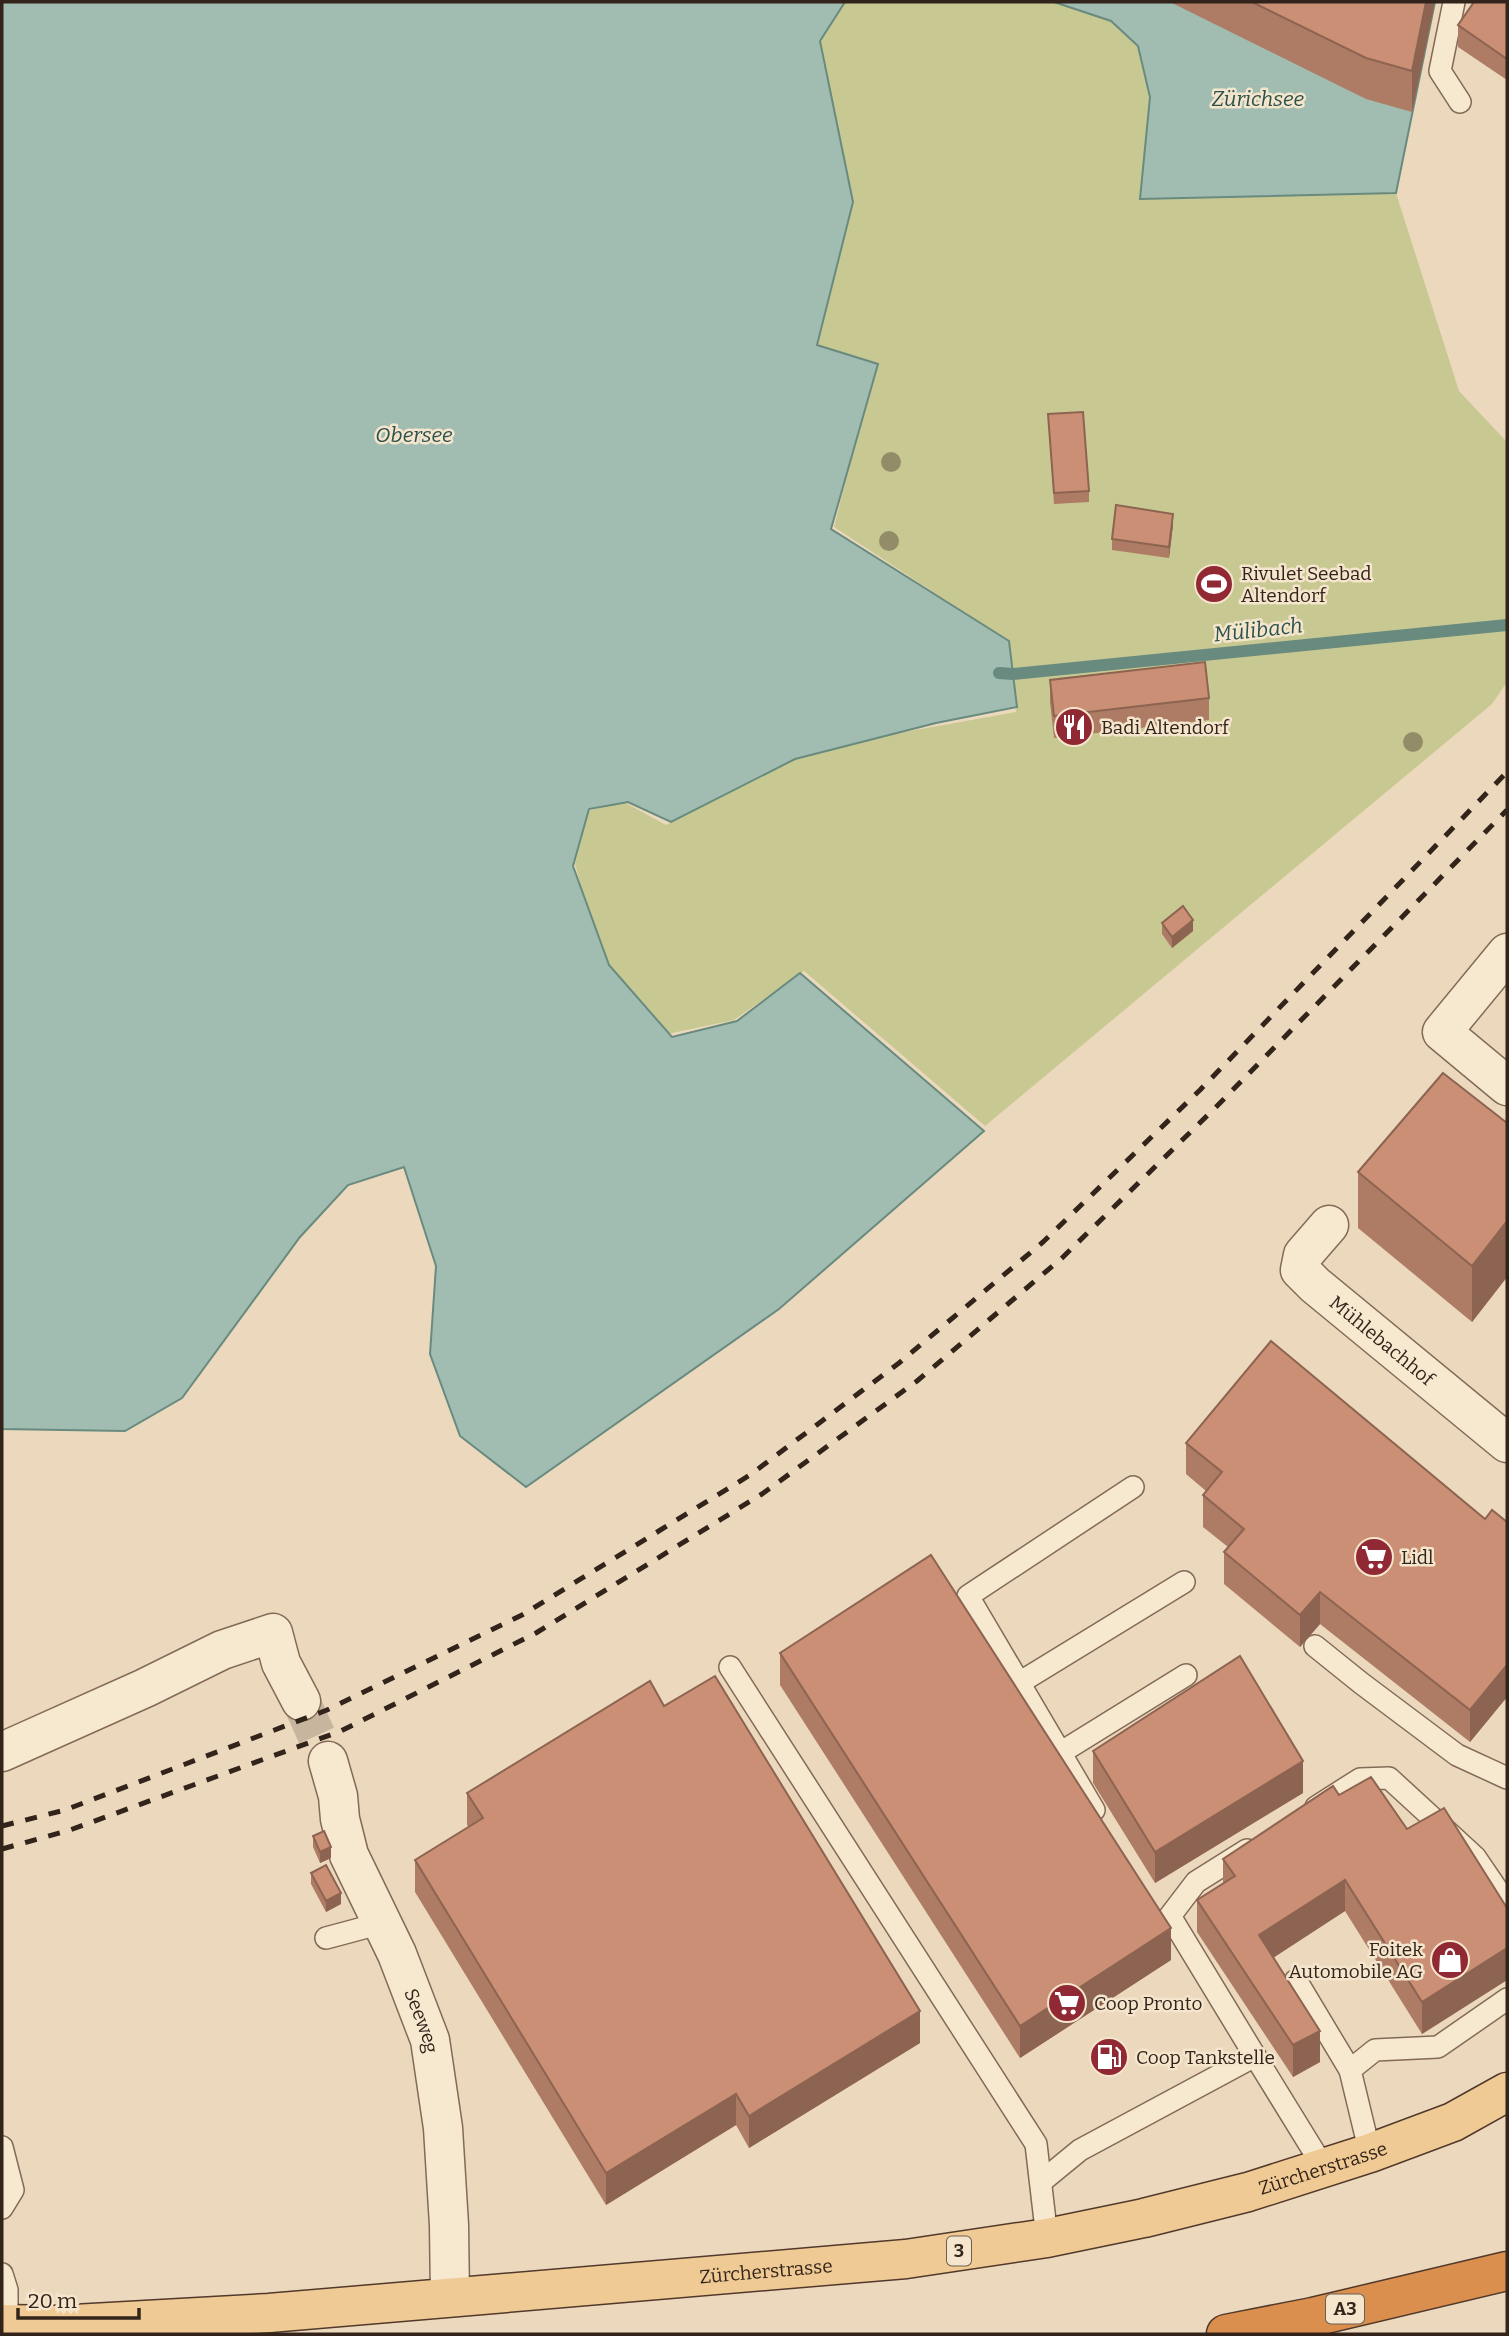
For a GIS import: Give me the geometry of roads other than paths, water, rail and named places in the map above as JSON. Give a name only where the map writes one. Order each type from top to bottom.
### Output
[{"type":"highway","name":"A3","points":[[1226,2334],[1327,2314],[1507,2271]]},
{"type":"main road","name":"Zürcherstrasse","points":[[5,2324],[56,2325],[151,2320],[450,2297],[906,2259],[1047,2238],[1144,2218],[1248,2192],[1324,2168],[1453,2122],[1507,2092]]},
{"type":"street","points":[[1507,953],[1442,1032],[1507,1086]]},
{"type":"street","name":"Mühlebachhof","points":[[1329,1225],[1303,1255],[1300,1270],[1507,1443]]},
{"type":"street","points":[[2,1752],[222,1650],[273,1633],[281,1663],[301,1701]]},
{"type":"street","name":"Seeweg","points":[[328,1761],[338,1796],[340,1819],[349,1855],[397,1954],[430,2040],[443,2128],[450,2297]]},
{"type":"lane","points":[[1454,2],[1440,71],[1460,102]]},
{"type":"lane","points":[[1102,1825],[968,1596],[1133,1487]]},
{"type":"lane","points":[[1019,1683],[1184,1582]]},
{"type":"lane","points":[[1315,1646],[1457,1755],[1507,1778]]},
{"type":"lane","points":[[730,1667],[1036,2144],[1047,2238]]},
{"type":"lane","points":[[1060,1753],[1186,1675]]},
{"type":"lane","points":[[1301,1816],[1360,1779],[1389,1778],[1475,1857],[1507,1904]]},
{"type":"lane","points":[[1266,1838],[1196,1882],[1161,1909],[1324,2168]]},
{"type":"lane","points":[[326,1938],[382,1923]]},
{"type":"lane","points":[[1296,1980],[1350,2070],[1370,2153]]},
{"type":"lane","points":[[1350,2070],[1375,2050],[1438,2047],[1507,1999]]},
{"type":"lane","points":[[1041,2182],[1080,2150],[1255,2056]]},
{"type":"lane","points":[[2,2147],[13,2190],[2,2208]]},
{"type":"lane","points":[[2,2274],[7,2290],[5,2324]]},
{"type":"water","name":"Obersee","points":[[2,2],[845,2],[820,41],[853,202],[817,345],[878,364],[831,529],[1009,641],[1017,707],[936,723],[795,759],[671,822],[628,802],[589,809],[573,866],[609,965],[672,1037],[737,1021],[800,973],[984,1131],[779,1309],[526,1487],[460,1436],[430,1354],[436,1266],[404,1167],[348,1185],[300,1237],[182,1398],[125,1431],[2,1429]]},
{"type":"water","name":"Zürichsee","points":[[1054,2],[1435,2],[1396,193],[1140,199],[1150,97],[1138,46],[1111,21]]},
{"type":"waterway","name":"Mülibach","points":[[999,673],[1013,674],[1507,625]]},
{"type":"tunnel","points":[[301,1701],[328,1761]]},
{"type":"railway","points":[[2,1826],[65,1810],[327,1710],[522,1615],[750,1475],[899,1363],[1043,1242],[1200,1090],[1507,772]]},
{"type":"railway","points":[[2,1849],[70,1830],[341,1731],[536,1633],[762,1494],[917,1381],[1062,1258],[1217,1106],[1507,810]]},
{"type":"place","name":"Rivulet Seebad Altendorf","points":[[1214,584]]},
{"type":"place","name":"Badi Altendorf","points":[[1074,727]]},
{"type":"place","name":"Lidl","points":[[1374,1557]]},
{"type":"place","name":"Foitek Automobile AG","points":[[1450,1960]]},
{"type":"place","name":"Coop Pronto","points":[[1067,2003]]},
{"type":"place","name":"Coop Tankstelle","points":[[1109,2057]]}]
